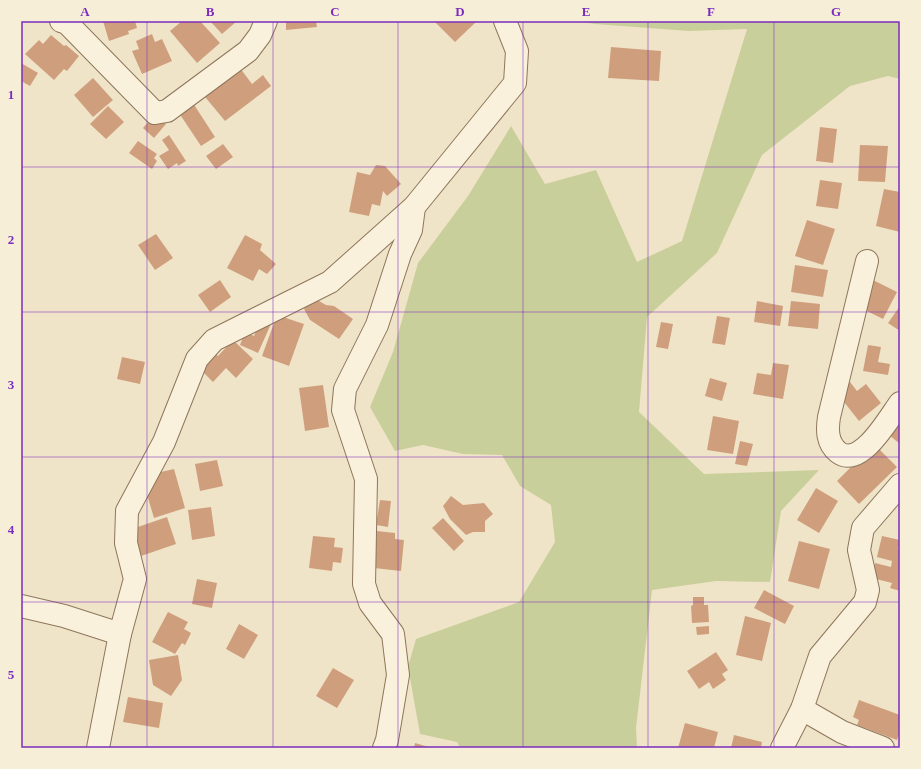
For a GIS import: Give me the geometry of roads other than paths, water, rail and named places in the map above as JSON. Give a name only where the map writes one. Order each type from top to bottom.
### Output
[{"type":"street","points":[[61,21],[67,23],[155,113],[167,111],[248,52],[260,35],[266,21]]},
{"type":"street","points":[[98,748],[120,634],[135,579],[126,543],[127,511],[164,442],[197,359],[214,340],[330,282],[414,207],[515,83],[517,52],[505,21]]},
{"type":"street","points":[[384,748],[387,740],[398,675],[393,634],[370,603],[364,584],[366,479],[343,410],[344,389],[377,325],[400,254],[411,230],[414,207]]},
{"type":"street","points":[[868,261],[829,417],[829,440],[833,448],[842,456],[850,457],[858,454],[874,439],[900,403]]},
{"type":"street","points":[[782,748],[802,709],[820,656],[865,602],[868,590],[859,550],[863,528],[900,485]]},
{"type":"street","points":[[21,606],[64,616],[120,634]]},
{"type":"street","points":[[802,709],[842,732],[883,748]]}]
